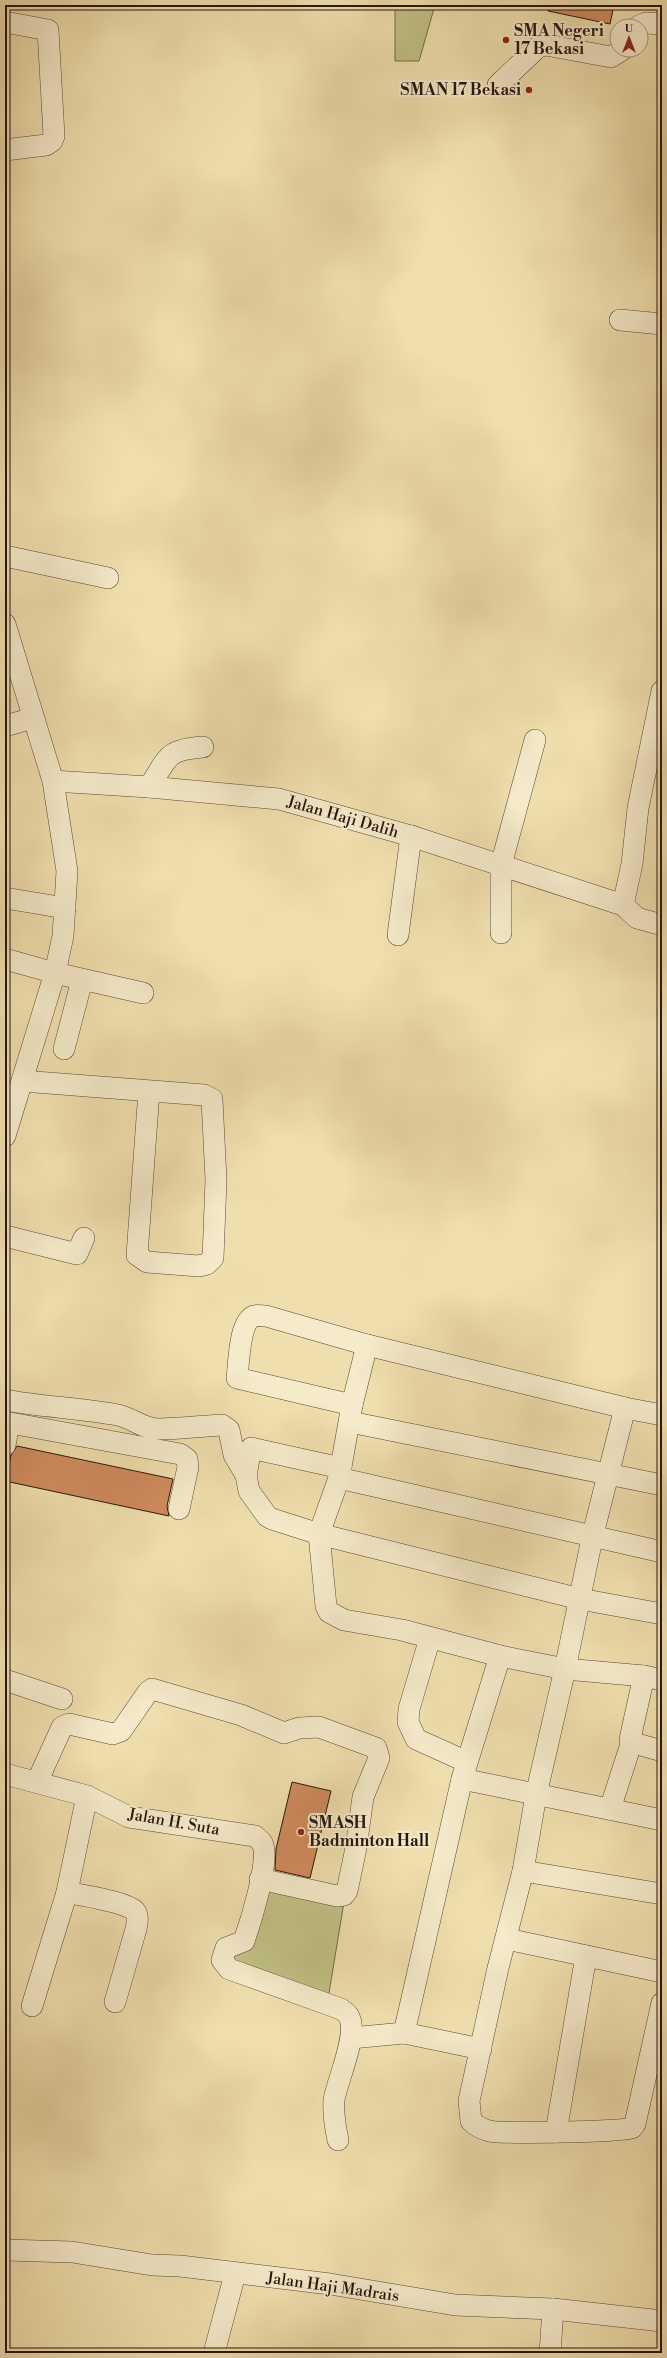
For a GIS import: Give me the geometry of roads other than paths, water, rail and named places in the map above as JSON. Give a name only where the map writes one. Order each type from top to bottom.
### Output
[{"type":"street","points":[[5,22],[48,30],[54,136],[52,141],[46,145],[5,150]]},
{"type":"street","points":[[649,23],[662,24]]},
{"type":"street","points":[[498,85],[538,47],[546,45],[609,57]]},
{"type":"street","points":[[620,320],[662,324]]},
{"type":"street","points":[[5,556],[108,578]]},
{"type":"street","points":[[5,624],[53,781],[67,871],[66,908],[63,936],[55,974],[5,1136]]},
{"type":"street","points":[[662,693],[638,808],[632,864],[623,905],[637,918],[662,925]]},
{"type":"street","points":[[5,726],[33,718]]},
{"type":"street","points":[[501,934],[501,865],[535,740]]},
{"type":"street","points":[[149,787],[172,753],[181,749],[203,747]]},
{"type":"street","name":"Jalan Haji Dalih","points":[[53,781],[149,787],[280,799],[411,836],[623,905]]},
{"type":"street","points":[[398,935],[411,836]]},
{"type":"street","points":[[5,898],[66,908]]},
{"type":"street","points":[[5,959],[55,974],[143,994]]},
{"type":"street","points":[[64,1049],[82,980]]},
{"type":"street","points":[[22,1082],[149,1091],[204,1095],[208,1096],[213,1102],[216,1180],[213,1258],[203,1265],[147,1262],[137,1255],[149,1091]]},
{"type":"street","points":[[5,1236],[77,1254],[84,1238]]},
{"type":"street","points":[[662,1415],[625,1408],[367,1345],[266,1316],[254,1316],[247,1320],[243,1330],[238,1378],[351,1413],[607,1474],[662,1485]]},
{"type":"street","points":[[367,1345],[351,1413],[340,1473],[319,1534],[326,1606],[330,1612],[344,1620],[369,1623],[500,1656],[565,1669],[653,1678],[630,1735],[632,1741],[610,1810]]},
{"type":"street","points":[[5,1400],[44,1407],[115,1415],[129,1418],[145,1427],[157,1429],[222,1425],[229,1430],[234,1454],[246,1475],[249,1491],[267,1516],[319,1534],[580,1599],[662,1614]]},
{"type":"street","points":[[625,1408],[607,1474],[593,1534],[565,1669],[536,1795],[523,1871],[469,2101],[471,2121],[478,2127],[490,2131],[556,2132],[629,2130],[634,2126],[656,2059],[662,2003]]},
{"type":"street","points":[[5,1445],[7,1422],[180,1454],[187,1459],[188,1467],[179,1509]]},
{"type":"street","points":[[246,1475],[251,1448],[340,1473],[662,1552]]},
{"type":"street","points":[[430,1638],[409,1709],[408,1722],[416,1739],[464,1770],[536,1795],[662,1820]]},
{"type":"street","points":[[404,2033],[464,1770],[500,1656]]},
{"type":"street","points":[[5,1680],[62,1700]]},
{"type":"street","points":[[37,1782],[62,1727],[68,1724],[113,1734],[121,1731],[148,1692],[152,1689],[241,1715],[284,1733],[301,1728],[319,1727],[376,1748],[379,1758],[363,1797],[356,1848],[347,1891],[344,1895],[337,1896],[260,1879]]},
{"type":"street","points":[[632,1741],[662,1751]]},
{"type":"street","name":"Jalan H. Suta","points":[[5,1774],[87,1796],[129,1817],[255,1836],[262,1843],[264,1848],[264,1860],[260,1879],[244,1941],[226,1948],[222,1960],[224,1965],[229,1969],[341,2010],[348,2014],[352,2025],[351,2038]]},
{"type":"street","points":[[32,2006],[67,1892],[87,1796]]},
{"type":"street","points":[[523,1871],[662,1894]]},
{"type":"street","points":[[67,1892],[126,1906],[135,1912],[138,1918],[136,1930],[115,2002]]},
{"type":"street","points":[[506,1939],[662,1972]]},
{"type":"street","points":[[556,2132],[586,1956]]},
{"type":"street","points":[[338,2140],[333,2113],[334,2098],[351,2038],[404,2033],[481,2049]]},
{"type":"street","name":"Jalan Haji Madrais","points":[[5,2250],[72,2252],[152,2265],[180,2266],[235,2274],[330,2284],[455,2305],[553,2309],[662,2321]]},
{"type":"street","points":[[214,2353],[235,2274]]},
{"type":"street","points":[[550,2353],[553,2309]]},
{"type":"place","name":"SMA Negeri 17 Bekasi","points":[[506,40]]},
{"type":"place","name":"SMAN 17 Bekasi","points":[[529,90]]},
{"type":"place","name":"SMASH Badminton Hall","points":[[301,1832]]}]
